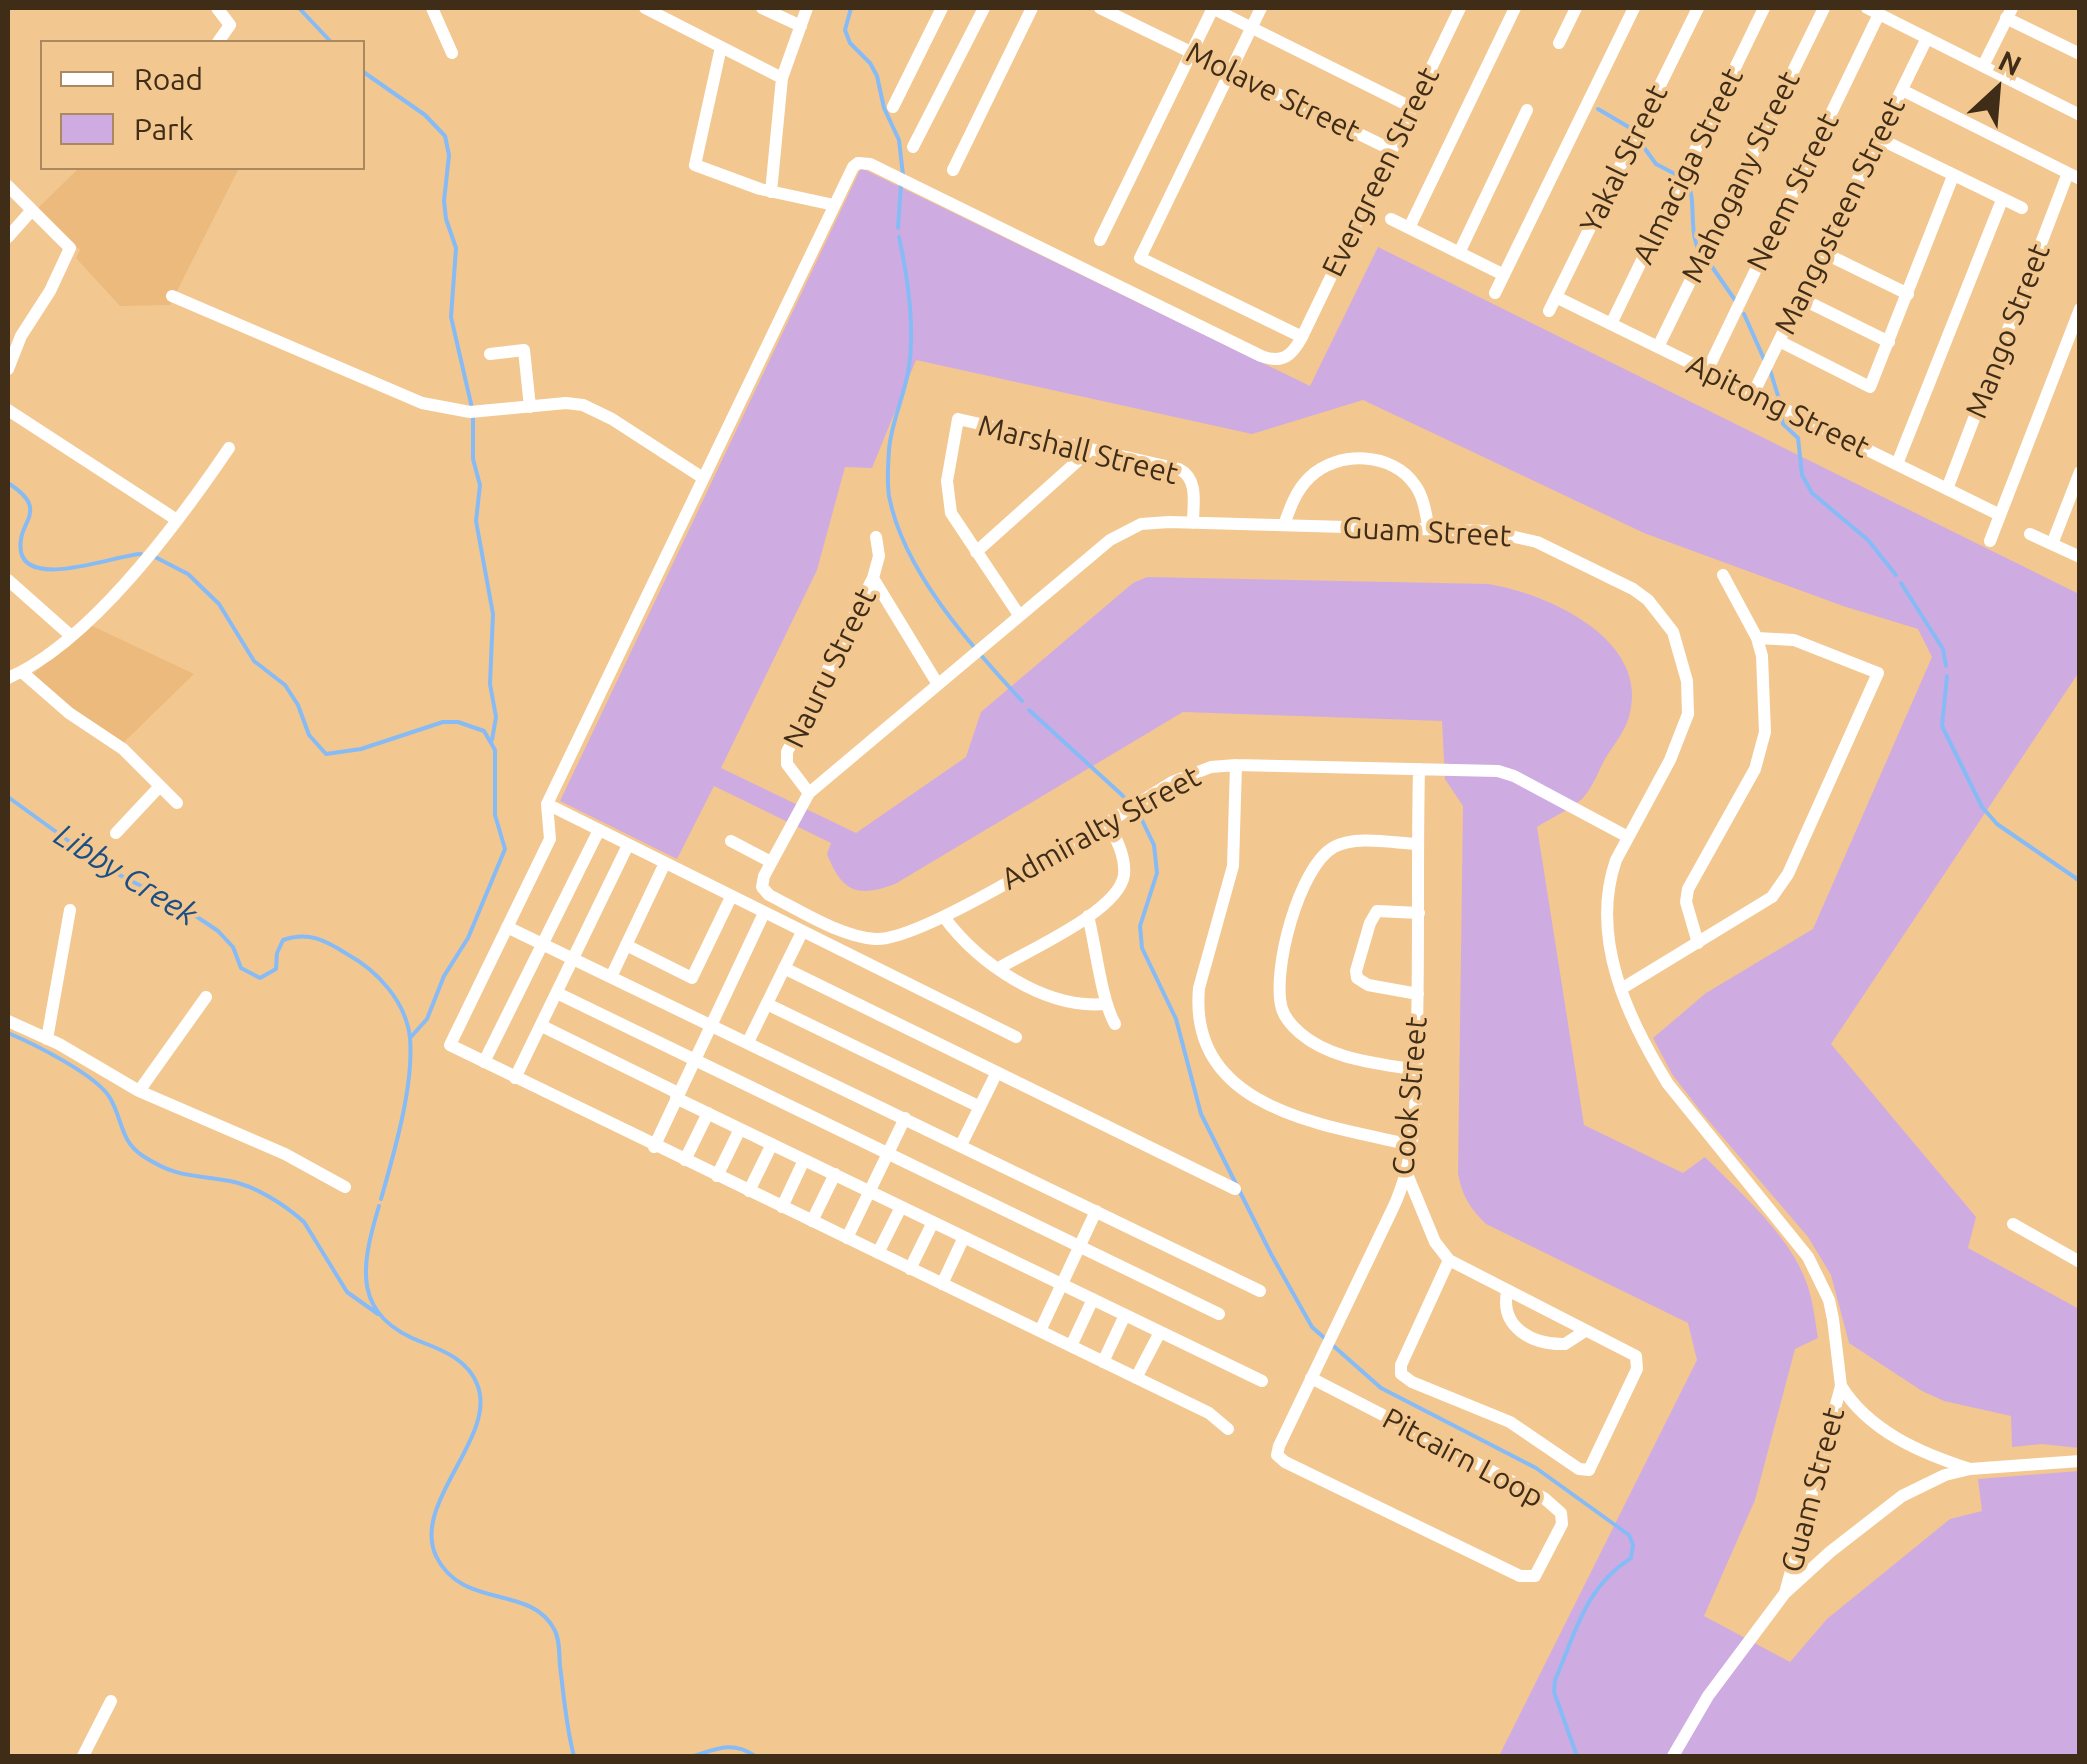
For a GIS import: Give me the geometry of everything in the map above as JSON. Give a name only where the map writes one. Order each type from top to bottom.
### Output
[{"type":"street","points":[[217,8],[230,25],[219,40]]},
{"type":"street","points":[[432,8],[452,53]]},
{"type":"street","points":[[645,8],[782,78]]},
{"type":"street","points":[[762,8],[801,26]]},
{"type":"street","points":[[771,192],[782,78],[807,8]]},
{"type":"street","points":[[894,107],[942,8]]},
{"type":"street","points":[[914,146],[984,8]]},
{"type":"street","points":[[954,170],[1032,8]]},
{"type":"street","name":"Molave Street","points":[[1100,8],[1392,150]]},
{"type":"street","points":[[1100,240],[1213,8],[1413,108]]},
{"type":"street","points":[[1228,1429],[1218,1418],[450,1045],[550,839],[548,804],[853,167],[864,163],[1260,356],[1284,359],[1293,353],[1302,337],[1140,258],[1261,8]]},
{"type":"street","name":"Evergreen Street","points":[[1302,337],[1460,8]]},
{"type":"street","points":[[1409,228],[1515,8]]},
{"type":"street","points":[[1560,43],[1576,8]]},
{"type":"street","points":[[1496,293],[1634,8]]},
{"type":"street","name":"Yakal Street","points":[[1550,311],[1698,8]]},
{"type":"street","name":"Almaciga Street","points":[[1611,324],[1764,8]]},
{"type":"street","name":"Mahogany Street","points":[[1658,347],[1824,8]]},
{"type":"street","points":[[1873,11],[2080,115]]},
{"type":"street","name":"Neem Street","points":[[1706,371],[1873,11]]},
{"type":"street","points":[[1983,66],[2009,13],[2080,54]]},
{"type":"street","name":"Mangosteen Street","points":[[1753,394],[1928,38]]},
{"type":"street","points":[[721,47],[695,165],[771,192],[834,204]]},
{"type":"street","points":[[1902,90],[2074,176]]},
{"type":"street","points":[[1459,252],[1527,110]]},
{"type":"street","points":[[1878,138],[2022,208]]},
{"type":"street","points":[[1779,340],[1870,387],[1953,176]]},
{"type":"street","name":"Mango Street","points":[[1947,489],[2074,176]]},
{"type":"street","points":[[8,186],[70,248],[50,291],[21,336],[8,369]]},
{"type":"street","points":[[1897,464],[2002,200]]},
{"type":"street","points":[[8,236],[32,210]]},
{"type":"street","points":[[1391,219],[1504,275]]},
{"type":"street","points":[[1822,252],[1908,294]]},
{"type":"street","points":[[172,296],[422,403],[470,412],[566,403],[598,411],[703,478]]},
{"type":"street","name":"Apitong Street","points":[[1556,297],[2000,515]]},
{"type":"street","points":[[1800,298],[1889,342]]},
{"type":"street","points":[[1990,541],[2080,309]]},
{"type":"street","points":[[490,354],[524,350],[530,407]]},
{"type":"street","points":[[8,410],[177,520]]},
{"type":"street","name":"Marshall Street","points":[[1018,615],[951,512],[948,497],[958,419],[1187,473],[1193,486],[1194,523]]},
{"type":"street","points":[[8,678],[22,672],[70,635],[118,588],[177,520],[228,448]]},
{"type":"street","points":[[976,552],[1091,449]]},
{"type":"street","points":[[1284,525],[1297,493],[1316,472],[1344,460],[1363,458],[1393,466],[1414,482],[1429,530]]},
{"type":"street","points":[[2052,544],[2075,497],[2080,472]]},
{"type":"street","name":"Guam Street","points":[[762,886],[809,793],[1018,615],[1125,530],[1141,524],[1512,534],[1549,546],[1633,589],[1660,613],[1672,632],[1687,681],[1688,714],[1670,760],[1616,860],[1607,896],[1610,952],[1621,989],[1668,1084],[1786,1227],[1814,1267],[1834,1319],[1841,1386],[1785,1594]]},
{"type":"street","points":[[2030,534],[2080,557]]},
{"type":"street","name":"Nauru Street","points":[[809,793],[787,764],[787,752],[873,578],[879,556],[876,537]]},
{"type":"street","points":[[1698,943],[1686,902],[1688,889],[1756,770],[1762,752],[1765,678],[1757,638],[1723,575]]},
{"type":"street","points":[[873,578],[937,684]]},
{"type":"street","points":[[8,580],[70,635]]},
{"type":"street","points":[[1621,989],[1758,908],[1780,886],[1878,673],[1794,640],[1757,638]]},
{"type":"street","points":[[22,672],[80,722],[123,748],[178,803]]},
{"type":"street","points":[[1236,765],[1233,866],[1199,988],[1203,1040],[1224,1073],[1272,1107],[1313,1123],[1412,1145]]},
{"type":"street","name":"Admiralty Street","points":[[762,886],[769,894],[848,932],[876,940],[904,936],[944,917],[1192,772],[1211,766],[1498,771],[1628,837]]},
{"type":"street","name":"Cook Street","points":[[1278,1455],[1278,1446],[1407,1174],[1416,1070],[1419,769]]},
{"type":"street","points":[[116,833],[160,786]]},
{"type":"street","points":[[548,804],[1016,1037]]},
{"type":"street","points":[[998,968],[1088,916],[1118,891],[1124,877],[1123,860],[1108,822]]},
{"type":"street","points":[[484,1062],[599,830]]},
{"type":"street","points":[[731,841],[772,862]]},
{"type":"street","points":[[1416,1070],[1355,1058],[1314,1044],[1298,1032],[1282,1010],[1280,975],[1297,904],[1320,857],[1342,844],[1418,844]]},
{"type":"street","points":[[515,1078],[628,845]]},
{"type":"street","points":[[611,977],[665,864]]},
{"type":"street","points":[[626,945],[692,978],[731,896]]},
{"type":"street","points":[[47,1039],[70,910]]},
{"type":"street","points":[[1418,994],[1362,983],[1356,970],[1376,912],[1419,913]]},
{"type":"street","points":[[654,1147],[764,913]]},
{"type":"street","points":[[1088,916],[1104,982],[1104,1004],[1114,1024]]},
{"type":"street","points":[[944,917],[970,948],[998,968],[1061,1000],[1104,1004]]},
{"type":"street","points":[[508,928],[1260,1291]]},
{"type":"street","points":[[748,1042],[802,932]]},
{"type":"street","points":[[784,968],[1235,1188]]},
{"type":"street","points":[[558,993],[1218,1314]]},
{"type":"street","points":[[139,1091],[206,997]]},
{"type":"street","points":[[767,1004],[980,1107]]},
{"type":"street","points":[[8,1021],[139,1091],[284,1154],[345,1188]]},
{"type":"street","points":[[542,1026],[708,1113],[1262,1381]]},
{"type":"street","points":[[961,1145],[997,1072]]},
{"type":"street","points":[[685,1160],[708,1113]]},
{"type":"street","points":[[847,1238],[904,1118]]},
{"type":"street","points":[[717,1176],[740,1128]]},
{"type":"street","points":[[749,1191],[772,1144]]},
{"type":"street","points":[[782,1207],[804,1160]]},
{"type":"street","points":[[812,1222],[834,1174]]},
{"type":"street","points":[[1407,1174],[1434,1242],[1449,1260],[1631,1352],[1638,1360],[1638,1370],[1592,1466],[1584,1471],[1510,1422],[1401,1374],[1401,1365],[1449,1260]]},
{"type":"street","points":[[878,1254],[901,1206]]},
{"type":"street","points":[[1040,1331],[1096,1211]]},
{"type":"street","points":[[910,1269],[933,1222]]},
{"type":"street","points":[[2013,1224],[2080,1262]]},
{"type":"street","points":[[942,1284],[964,1237]]},
{"type":"street","points":[[1507,1292],[1508,1316],[1520,1332],[1565,1344],[1585,1331]]},
{"type":"street","points":[[1071,1346],[1093,1300]]},
{"type":"street","points":[[1103,1362],[1125,1315]]},
{"type":"street","points":[[1136,1378],[1160,1332]]},
{"type":"street","name":"Pitcairn Loop","points":[[1278,1455],[1285,1462],[1525,1578],[1538,1572],[1560,1528],[1561,1513],[1544,1498],[1311,1378]]},
{"type":"street","name":"Guam Street","points":[[1841,1386],[1858,1409],[1888,1433],[1944,1461],[1970,1469]]},
{"type":"street","points":[[1673,1756],[1708,1696],[1785,1594],[1830,1552],[1902,1496],[1946,1475],[1970,1469],[2080,1460]]},
{"type":"street","points":[[83,1756],[111,1701]]},
{"type":"shaded area","points":[[77,170],[238,170],[170,305],[120,306],[76,258],[80,250],[38,208]]},
{"type":"shaded area","points":[[88,624],[194,674],[123,743],[96,729],[31,676]]},
{"type":"green space","points":[[861,168],[1310,386],[1378,247],[2079,594],[2079,672],[1831,1044],[1976,1217],[1968,1248],[2079,1309],[2079,1448],[2042,1444],[2012,1447],[2011,1416],[1944,1401],[1849,1343],[1831,1275],[1808,1237],[1702,1113],[1672,1074],[1653,1038],[1706,993],[1813,929],[1932,657],[1918,629],[1843,606],[1644,533],[1363,400],[1252,434],[916,360],[872,468],[845,467],[817,570],[721,768],[856,833],[966,757],[981,712],[1133,583],[1147,577],[1488,584],[1538,598],[1589,625],[1610,643],[1625,665],[1632,690],[1629,717],[1583,798],[1537,827],[1584,1125],[1683,1173],[1705,1157],[1763,1216],[1789,1249],[1807,1284],[1818,1338],[1795,1349],[1755,1500],[1704,1616],[1790,1662],[1827,1619],[1950,1519],[1982,1511],[1978,1479],[2079,1471],[2079,1756],[1499,1756],[1697,1360],[1688,1323],[1486,1224],[1464,1195],[1458,1173],[1463,806],[1445,779],[1442,721],[1183,712],[895,884],[870,891],[852,888],[839,877],[827,854],[831,843],[714,786],[677,859],[560,801]]},
{"type":"waterway","points":[[299,8],[329,40]]},
{"type":"waterway","points":[[851,8],[845,30],[850,43],[877,76],[884,108],[899,140],[903,175]]},
{"type":"waterway","points":[[365,73],[425,115],[445,136],[449,155],[444,201],[456,248],[451,317],[472,408]]},
{"type":"waterway","points":[[1598,109],[1632,129]]},
{"type":"waterway","points":[[1640,142],[1656,164],[1677,175]]},
{"type":"waterway","points":[[1687,183],[1699,251]]},
{"type":"waterway","points":[[898,228],[901,185]]},
{"type":"waterway","points":[[899,237],[910,302],[911,351],[890,440],[889,496],[897,524],[924,580],[982,657],[1022,701]]},
{"type":"waterway","points":[[1708,261],[1735,300]]},
{"type":"waterway","points":[[1744,314],[1764,359]]},
{"type":"waterway","points":[[1770,370],[1779,399]]},
{"type":"waterway","points":[[1780,410],[1783,424],[1798,438],[1802,475],[1812,493],[1868,540],[1896,575]]},
{"type":"waterway","points":[[473,416],[473,459],[480,485],[476,521],[493,614],[490,684],[496,717],[492,740]]},
{"type":"waterway","points":[[8,483],[21,493],[30,509],[21,541],[21,552],[28,563],[57,569],[141,554]]},
{"type":"waterway","points":[[155,557],[188,574],[219,604],[254,661],[285,685],[298,705],[309,735],[326,754],[361,749],[443,722],[458,722],[484,731],[495,750],[495,815],[505,849],[468,938],[444,976],[427,1019],[410,1038]]},
{"type":"waterway","points":[[1901,583],[1943,649],[1946,666]]},
{"type":"waterway","points":[[1947,676],[1942,726],[1982,807],[1997,824],[2080,881]]},
{"type":"waterway","points":[[1029,710],[1122,795],[1140,816],[1154,845],[1157,873],[1140,926],[1142,948],[1176,1019],[1201,1114],[1312,1327],[1381,1388],[1536,1468],[1629,1535],[1633,1545],[1631,1558],[1592,1597],[1555,1680],[1554,1692],[1577,1756]]},
{"type":"waterway","name":"Libby Creek","points":[[8,797],[106,868],[184,908],[218,931],[233,947],[241,968],[260,978],[276,969],[283,940],[300,936],[331,945],[380,979],[403,1012],[410,1038],[402,1119],[381,1199]]},
{"type":"waterway","points":[[8,1033],[63,1061],[103,1089],[130,1144],[143,1156],[176,1172],[250,1187],[288,1209],[304,1222],[347,1292],[378,1314]]},
{"type":"waterway","name":"Libby Creek","points":[[379,1206],[366,1270],[373,1304],[401,1332],[462,1363],[477,1384],[481,1404],[467,1447],[435,1514],[431,1535],[436,1556],[462,1584],[529,1606],[554,1629],[574,1756]]},
{"type":"waterway","name":"Libby Creek","points":[[694,1756],[732,1747],[755,1756]]}]
